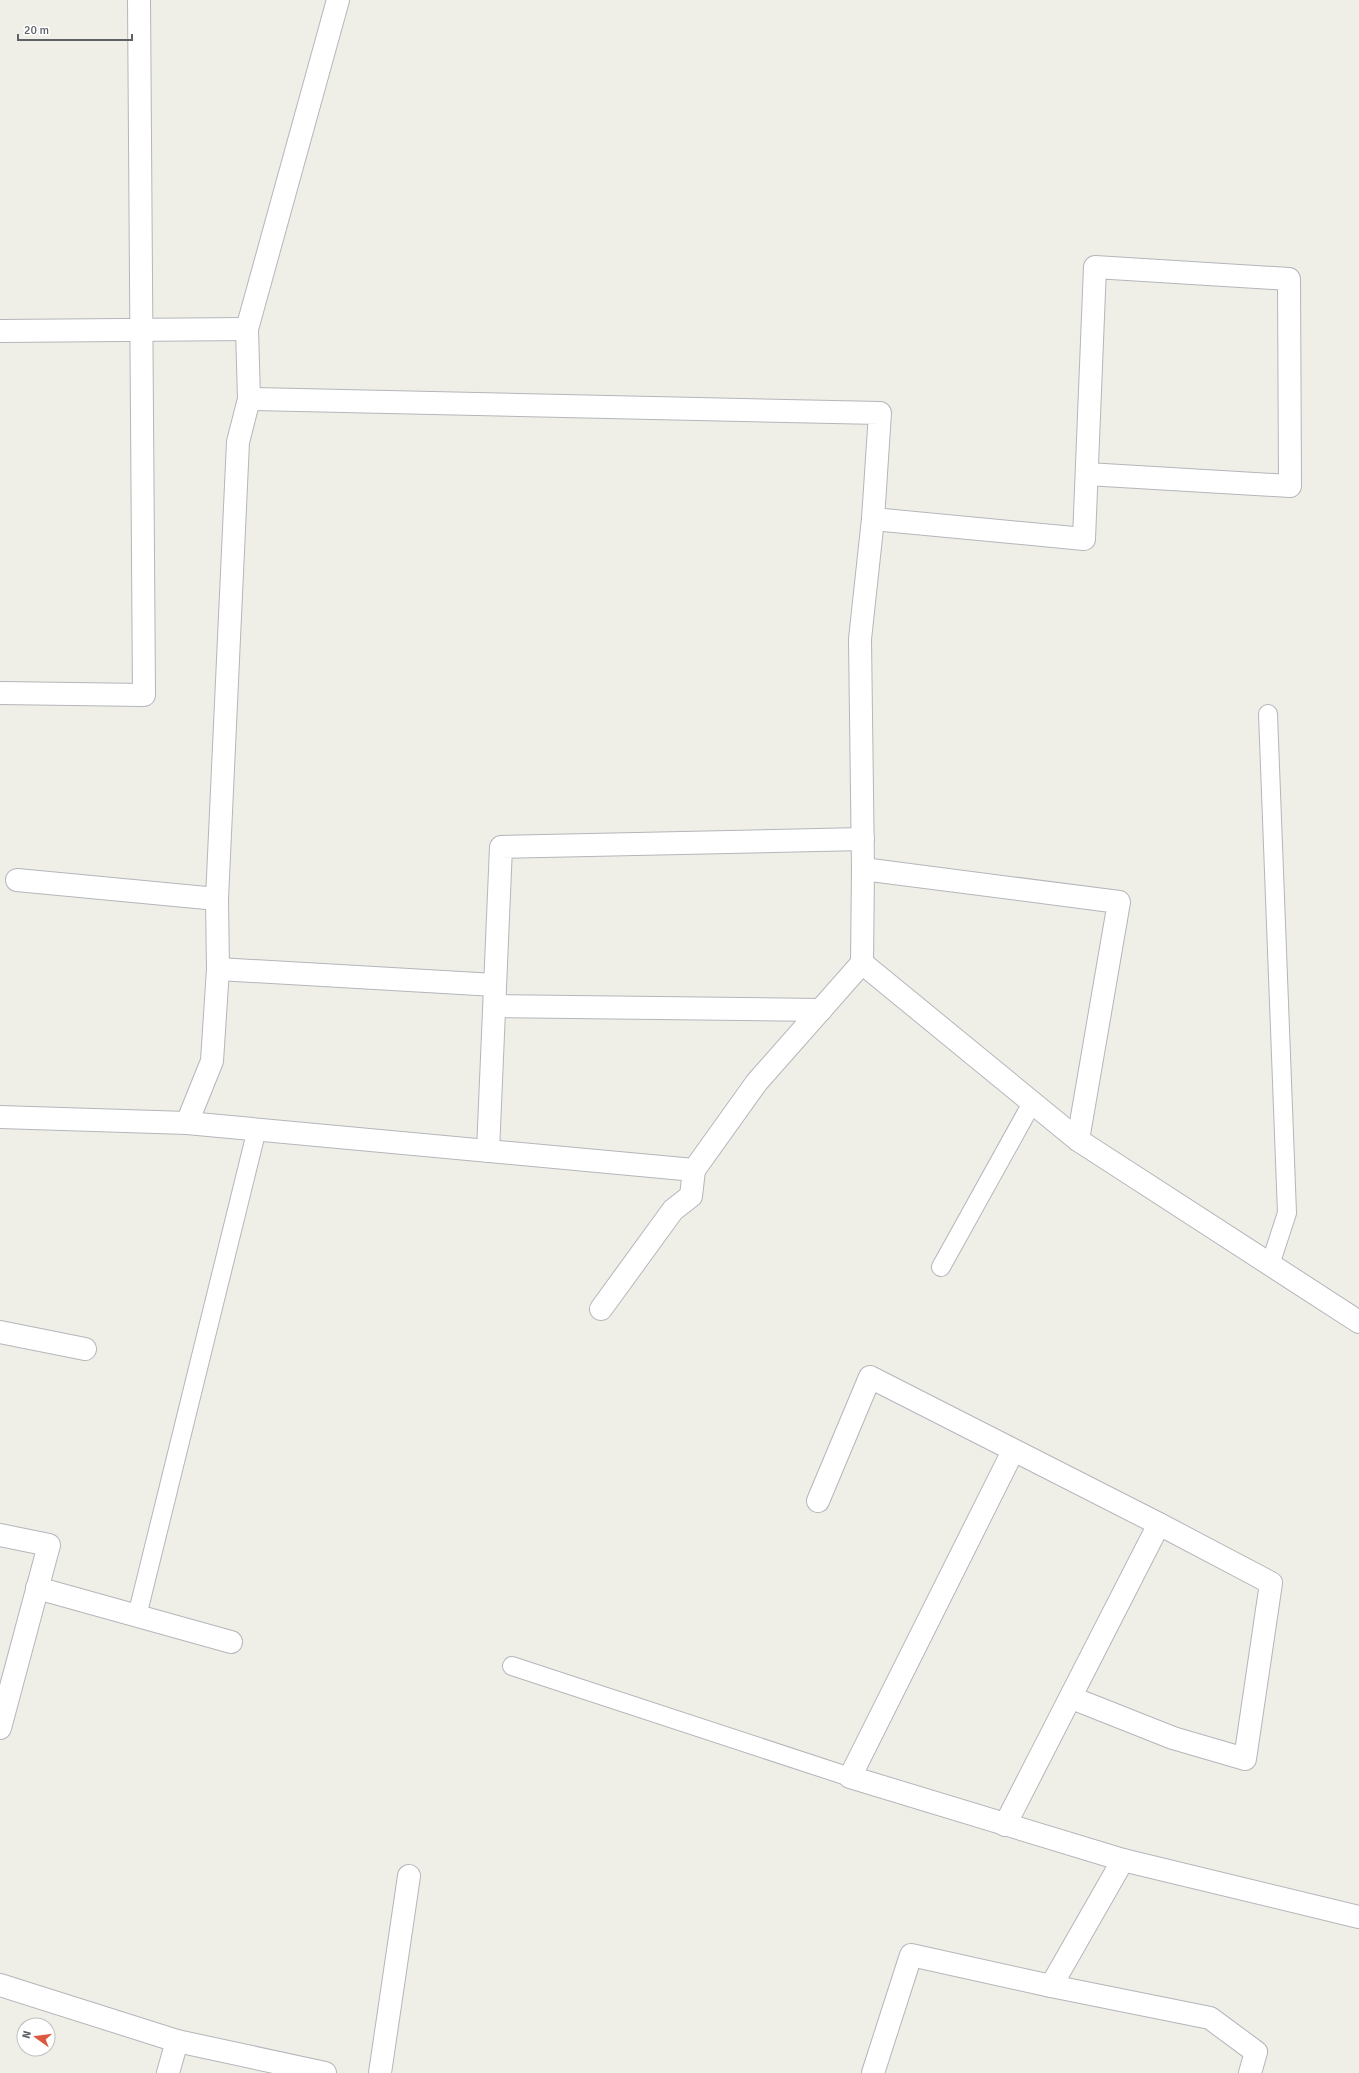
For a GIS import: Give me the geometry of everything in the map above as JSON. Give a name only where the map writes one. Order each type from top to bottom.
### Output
[{"type":"street","points":[[0,693],[144,695],[143,330],[139,0]]},
{"type":"street","points":[[187,1123],[212,1061],[218,969],[218,899],[238,442],[249,399],[247,329],[338,0]]},
{"type":"street","points":[[873,519],[1084,538],[1096,267],[1289,279],[1290,486],[1087,474]]},
{"type":"street","points":[[0,331],[247,329]]},
{"type":"street","points":[[249,399],[880,413],[873,519],[860,639],[863,839],[862,963],[757,1082],[694,1170],[691,1196],[673,1210],[601,1309]]},
{"type":"street","points":[[488,1151],[501,847],[863,839]]},
{"type":"street","points":[[863,868],[1119,902],[1078,1140]]},
{"type":"street","points":[[17,880],[218,899]]},
{"type":"street","points":[[862,963],[1078,1140],[1359,1322]]},
{"type":"street","points":[[218,969],[495,996],[821,1010]]},
{"type":"street","points":[[0,1117],[187,1123],[694,1170]]},
{"type":"street","points":[[0,1332],[84,1349]]},
{"type":"street","points":[[818,1501],[870,1377],[1013,1451],[1160,1524],[1271,1583],[1245,1759],[1173,1738],[1072,1698]]},
{"type":"street","points":[[1013,1451],[850,1776],[1005,1825],[1123,1860],[1359,1917]]},
{"type":"street","points":[[1005,1825],[1072,1698],[1160,1524]]},
{"type":"street","points":[[0,1535],[49,1545],[0,1728]]},
{"type":"street","points":[[37,1588],[232,1642]]},
{"type":"street","points":[[1051,1986],[1123,1860]]},
{"type":"street","points":[[380,2073],[409,1876]]},
{"type":"street","points":[[873,2073],[912,1956],[1210,2018],[1256,2052],[1250,2073]]},
{"type":"street","points":[[0,1985],[177,2041],[325,2073]]},
{"type":"street","points":[[168,2073],[177,2041]]},
{"type":"lane","points":[[1268,714],[1287,1213],[1270,1265]]},
{"type":"lane","points":[[941,1267],[1032,1103]]},
{"type":"lane","points":[[137,1616],[257,1129]]},
{"type":"lane","points":[[512,1666],[850,1776]]}]
